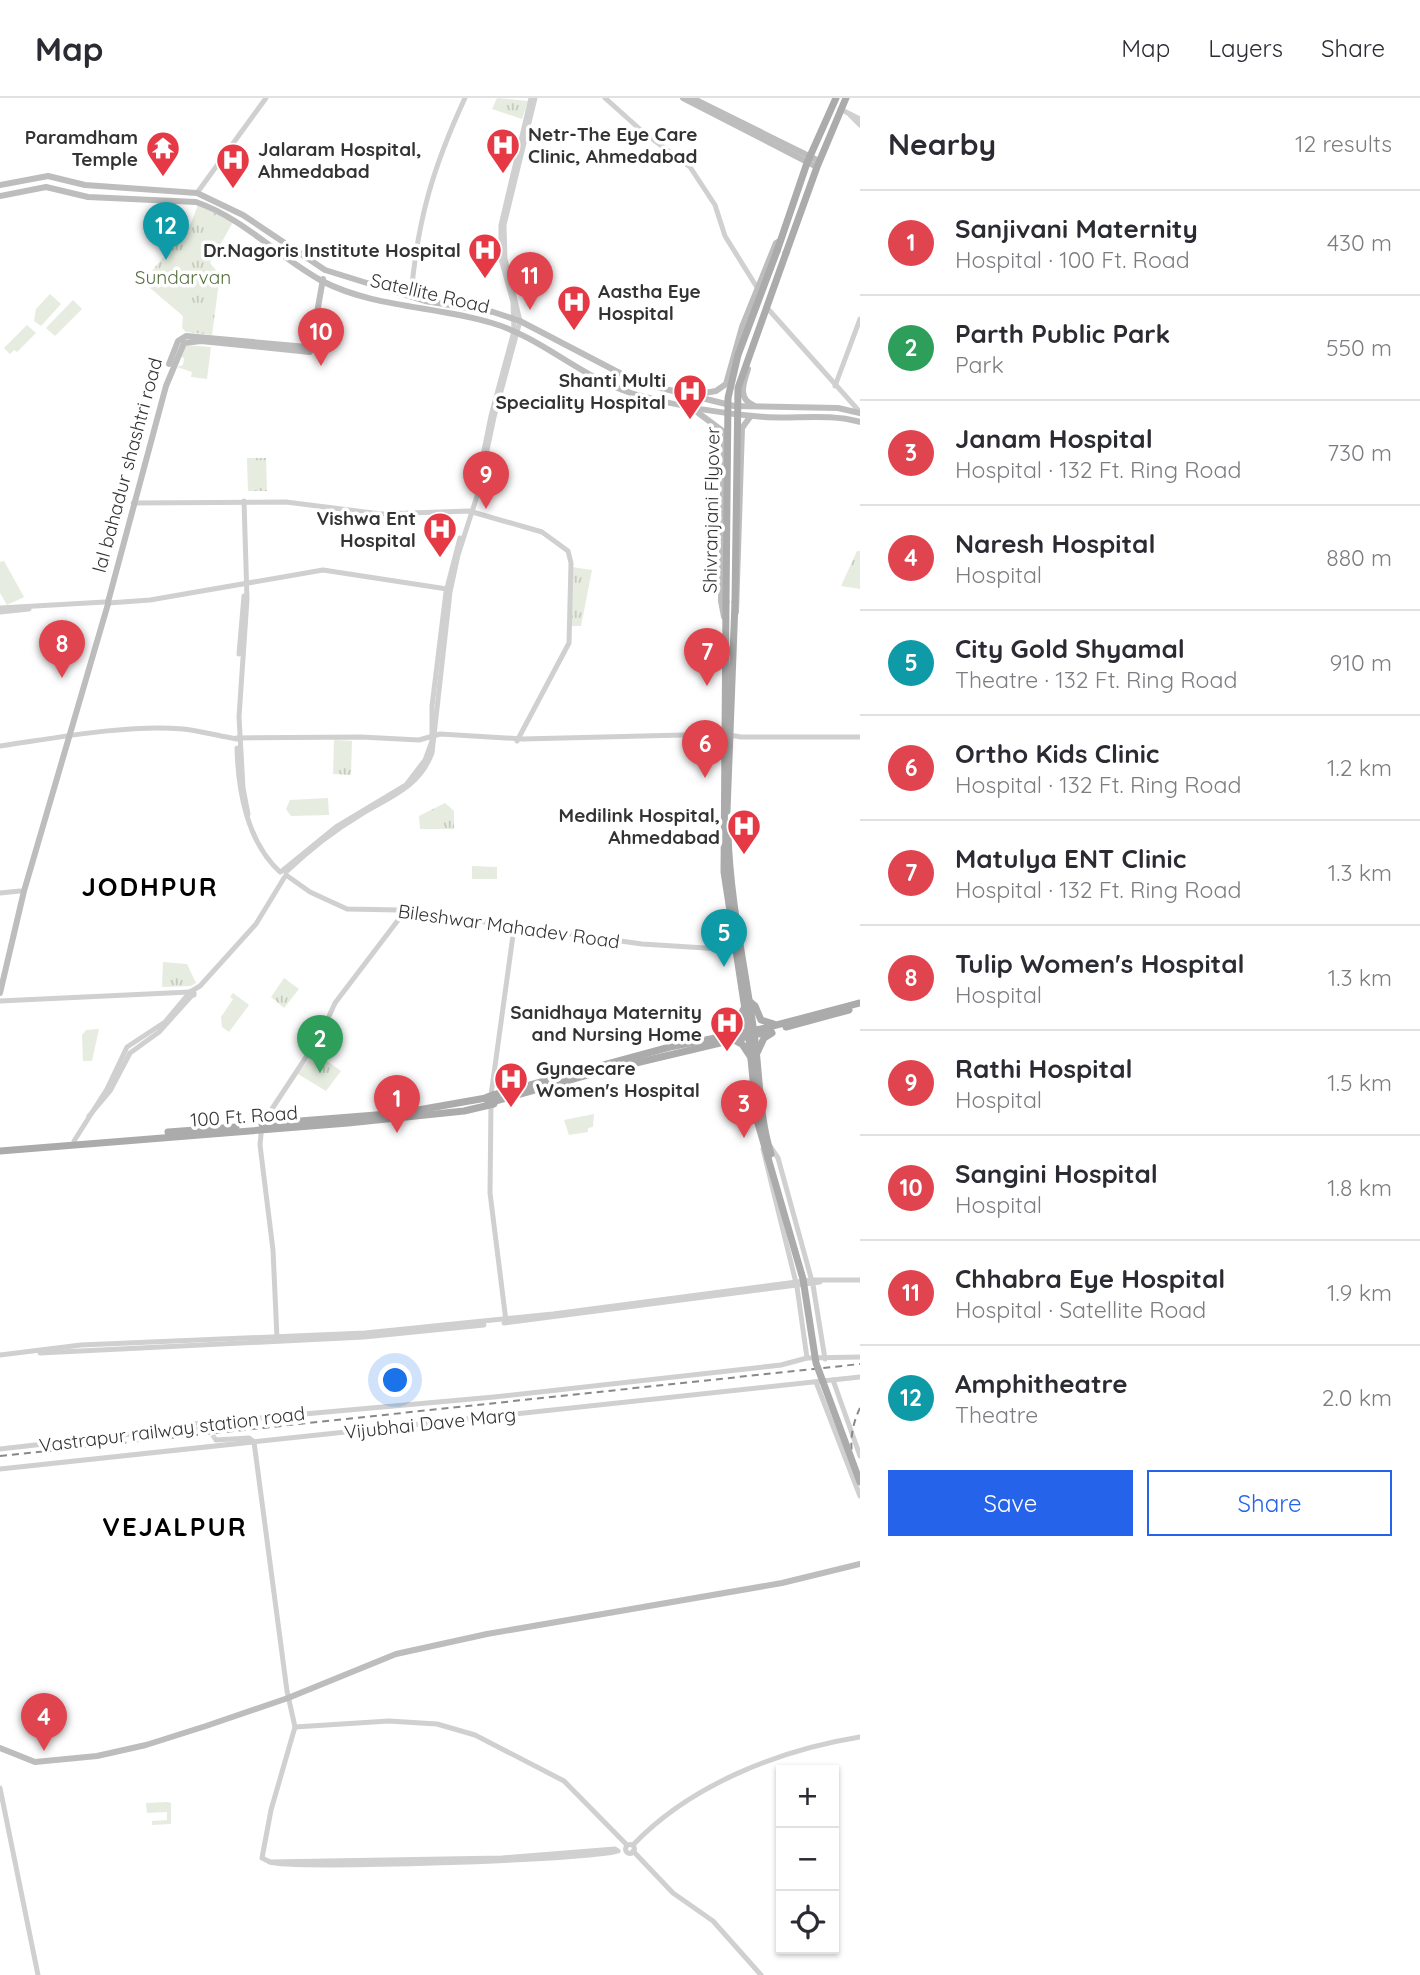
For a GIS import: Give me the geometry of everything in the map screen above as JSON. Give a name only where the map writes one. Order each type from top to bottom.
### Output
[{"type":"main road","points":[[683,98],[818,164]]},
{"type":"main road","points":[[692,98],[808,160]]},
{"type":"main road","name":"Shivranjani Flyover","points":[[726,736],[724,622],[728,398],[738,355],[808,160],[836,98]]},
{"type":"main road","name":"Shivranjani Flyover","points":[[726,736],[735,602],[738,388],[746,359],[818,164],[846,98]]},
{"type":"main road","name":"Satellite Road","points":[[0,185],[48,176],[85,185],[197,192],[243,215],[326,270],[411,297],[517,320],[620,375],[683,395],[724,404],[838,408],[860,412]]},
{"type":"main road","name":"Satellite Road","points":[[0,196],[46,187],[88,197],[196,202],[213,208],[255,232],[321,280],[410,307],[491,322],[516,332],[593,379],[635,394],[724,415],[841,418],[860,422]]},
{"type":"main road","points":[[724,622],[721,601],[726,384],[742,327],[776,243],[781,240]]},
{"type":"main road","points":[[733,624],[740,578],[743,394],[787,250]]},
{"type":"main road","points":[[135,502],[166,386],[184,343],[201,341],[310,352],[321,280],[326,270]]},
{"type":"main road","name":"lal bahadur shashtri road","points":[[0,979],[20,891],[107,603],[167,371],[181,338],[205,337],[307,347],[321,280]]},
{"type":"main road","points":[[683,395],[704,394],[726,384]]},
{"type":"main road","points":[[743,394],[747,402],[767,407]]},
{"type":"main road","points":[[689,406],[724,432]]},
{"type":"main road","points":[[742,428],[750,417],[766,417]]},
{"type":"main road","points":[[726,736],[729,870],[751,1032],[757,1120],[808,1278],[820,1362],[860,1469]]},
{"type":"main road","points":[[0,993],[24,891],[66,737]]},
{"type":"main road","points":[[747,1003],[755,1006],[761,1020],[776,1027]]},
{"type":"main road","points":[[747,1003],[739,1025],[730,1036],[753,1056]]},
{"type":"main road","points":[[753,1056],[764,1038],[776,1027],[860,1005]]},
{"type":"main road","name":"100 Ft. Road","points":[[0,1149],[261,1127],[381,1120],[464,1111],[491,1100],[730,1036],[776,1027]]},
{"type":"main road","points":[[770,1157],[803,1279],[816,1363],[860,1482]]},
{"type":"main road","points":[[0,1750],[35,1762],[64,1761],[146,1747],[289,1699],[396,1654],[447,1642],[782,1583],[860,1565]]},
{"type":"street","points":[[197,192],[266,98]]},
{"type":"street","points":[[411,297],[416,251],[430,180],[465,98]]},
{"type":"street","points":[[75,1143],[88,1117],[110,1091],[130,1053],[159,1032],[256,924],[283,874],[338,830],[408,788],[429,762],[449,589],[516,332],[517,320],[502,246],[501,225],[533,98]]},
{"type":"street","points":[[605,98],[641,130],[690,167],[715,205],[725,236],[758,289]]},
{"type":"street","points":[[841,109],[860,125]]},
{"type":"street","points":[[850,115],[860,119]]},
{"type":"street","points":[[769,310],[860,412]]},
{"type":"street","points":[[835,386],[860,319]]},
{"type":"street","points":[[838,408],[845,405],[845,398]]},
{"type":"street","points":[[244,501],[244,596],[247,599],[239,690],[238,739],[248,814],[265,852],[283,874]]},
{"type":"street","points":[[135,502],[286,502],[381,514],[470,512],[542,532],[568,551],[571,564],[569,643],[517,740]]},
{"type":"street","points":[[0,610],[150,600],[323,570],[449,589]]},
{"type":"street","points":[[0,746],[161,729],[238,739],[361,737],[517,740],[726,736],[860,738]]},
{"type":"street","name":"Bileshwar Mahadev Road","points":[[283,874],[310,892],[346,909],[405,911],[642,944],[738,950]]},
{"type":"street","points":[[0,893],[20,891]]},
{"type":"street","points":[[277,1339],[273,1250],[261,1127],[320,1037],[335,1003],[405,911]]},
{"type":"street","points":[[506,1321],[490,1193],[491,1100],[514,928]]},
{"type":"street","points":[[0,1001],[193,992]]},
{"type":"street","points":[[765,1142],[778,1158],[813,1283],[825,1359]]},
{"type":"street","points":[[765,1142],[764,1162],[796,1285],[807,1358]]},
{"type":"street","points":[[0,1356],[117,1346],[365,1337],[820,1282],[860,1280]]},
{"type":"street","name":"Vastrapur railway station road","points":[[0,1450],[166,1430],[171,1426],[494,1397],[781,1365],[807,1358],[860,1357]]},
{"type":"street","name":"Vijubhai Dave Marg","points":[[0,1469],[860,1377]]},
{"type":"street","points":[[833,1380],[860,1456]]},
{"type":"street","points":[[816,1382],[860,1496]]},
{"type":"street","points":[[166,1430],[208,1429]]},
{"type":"street","points":[[216,1440],[249,1438],[254,1442],[295,1727],[262,1858],[270,1862],[303,1865],[512,1860],[627,1848],[674,1808],[708,1787],[805,1749],[860,1737]]},
{"type":"street","points":[[295,1727],[389,1720],[437,1724],[475,1735],[564,1781],[673,1893],[713,1921],[761,1975]]},
{"type":"street","points":[[0,1791],[38,1975]]},
{"type":"green space","points":[[497,98],[528,101],[522,119],[492,109]]},
{"type":"green space","name":"Sundarvan","points":[[198,205],[233,222],[210,263],[220,275],[212,335],[186,332],[182,328],[183,316],[143,282],[191,223]]},
{"type":"green space","points":[[50,294],[61,304],[41,326],[34,321],[36,309]]},
{"type":"green space","points":[[73,300],[82,309],[55,336],[46,328]]},
{"type":"green space","points":[[27,325],[36,333],[17,352],[14,350],[10,354],[4,348]]},
{"type":"green space","points":[[185,345],[211,347],[207,379],[191,377],[192,372],[177,367],[183,365],[184,358],[181,357]]},
{"type":"green space","points":[[247,458],[266,458],[267,491],[248,491]]},
{"type":"green space","points":[[857,551],[860,551],[860,589],[841,586]]},
{"type":"green space","points":[[4,561],[24,597],[7,605],[0,593],[0,562]]},
{"type":"green space","points":[[572,567],[592,570],[581,626],[572,626]]},
{"type":"green space","points":[[334,740],[352,741],[351,775],[333,774]]},
{"type":"green space","points":[[328,798],[329,815],[291,816],[286,809],[290,800]]},
{"type":"green space","points":[[445,803],[454,811],[454,829],[420,829],[419,816]]},
{"type":"green space","points":[[472,866],[497,867],[497,879],[472,879]]},
{"type":"green space","points":[[163,962],[187,964],[196,983],[191,986],[162,987]]},
{"type":"green space","points":[[284,978],[299,989],[284,1008],[271,997]]},
{"type":"green space","points":[[233,993],[249,1005],[229,1032],[222,1027],[221,1017],[233,999],[230,997]]},
{"type":"green space","points":[[99,1029],[92,1061],[83,1061],[82,1035],[86,1030]]},
{"type":"green space","points":[[314,1052],[341,1071],[326,1091],[298,1074]]},
{"type":"green space","points":[[594,1114],[593,1127],[588,1128],[588,1132],[569,1135],[564,1120]]},
{"type":"green space","points":[[146,1803],[171,1803],[171,1824],[152,1825],[152,1821],[167,1820],[167,1812],[147,1813]]},
{"type":"tunnel","points":[[208,1429],[216,1440]]},
{"type":"railway","points":[[0,1456],[860,1364]]},
{"type":"railway","points":[[860,1408],[853,1427],[851,1445],[860,1482]]},
{"type":"place","name":"Netr-The Eye Care Clinic, Ahmedabad","points":[[503,175]]},
{"type":"place","name":"Paramdham Temple","points":[[163,178]]},
{"type":"place","name":"Jalaram Hospital, Ahmedabad","points":[[233,190]]},
{"type":"place","name":"Amphitheatre","points":[[166,260]]},
{"type":"place","name":"Dr.Nagoris Institute Hospital","points":[[485,280]]},
{"type":"place","name":"Chhabra Eye Hospital","points":[[530,310]]},
{"type":"place","name":"Aastha Eye Hospital","points":[[574,332]]},
{"type":"place","name":"Sangini Hospital","points":[[321,366]]},
{"type":"place","name":"Shanti Multi Speciality Hospital","points":[[690,421]]},
{"type":"place","name":"Rathi Hospital","points":[[486,509]]},
{"type":"place","name":"Vishwa Ent Hospital","points":[[440,559]]},
{"type":"place","name":"Tulip Women's Hospital","points":[[62,678]]},
{"type":"place","name":"Matulya ENT Clinic","points":[[707,686]]},
{"type":"place","name":"Ortho Kids Clinic","points":[[705,778]]},
{"type":"place","name":"Medilink Hospital, Ahmedabad","points":[[744,856]]},
{"type":"place","name":"City Gold Shyamal","points":[[724,967]]},
{"type":"place","name":"Sanidhaya Maternity and Nursing Home","points":[[727,1053]]},
{"type":"place","name":"Parth Public Park","points":[[320,1073]]},
{"type":"place","name":"Gynaecare Women's Hospital","points":[[511,1109]]},
{"type":"place","name":"Sanjivani Maternity","points":[[397,1133]]},
{"type":"place","name":"Janam Hospital","points":[[744,1138]]},
{"type":"place","name":"Naresh Hospital","points":[[44,1751]]},
{"type":"district","name":"JODHPUR","points":[[150,886]]},
{"type":"district","name":"VEJALPUR","points":[[175,1526]]}]
